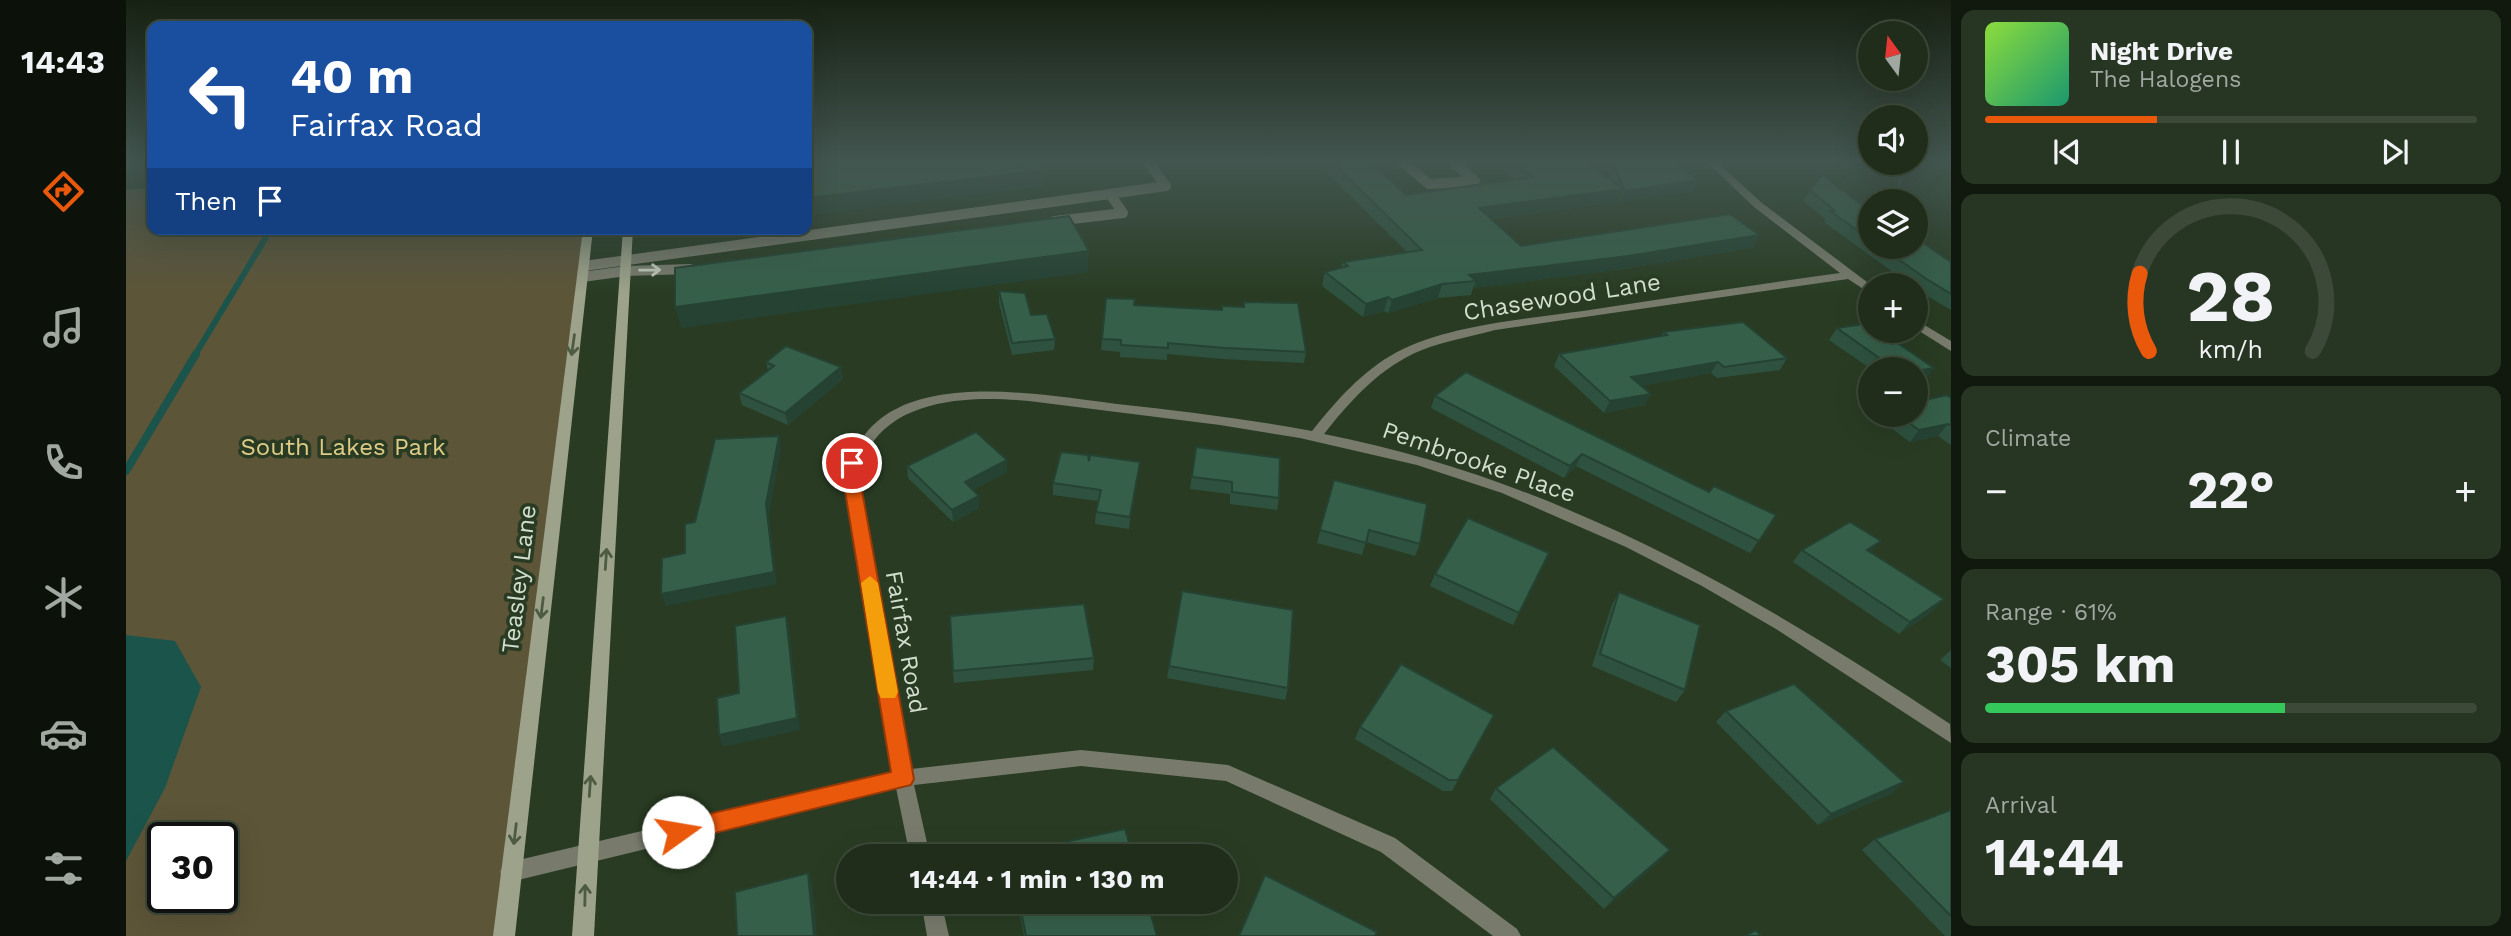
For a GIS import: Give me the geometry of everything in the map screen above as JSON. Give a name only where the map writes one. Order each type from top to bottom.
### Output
[{"type":"main road","name":"Teasley Lane","points":[[504,936],[587,235]]},
{"type":"main road","points":[[583,936],[586,854],[628,235]]},
{"type":"street","points":[[1759,206],[1858,282]]},
{"type":"street","name":"Chasewood Lane","points":[[1316,435],[1347,396],[1385,364],[1416,348],[1450,337],[1494,327],[1849,275]]},
{"type":"street","points":[[1928,331],[1951,347]]},
{"type":"street","name":"Pembrooke Place","points":[[867,440],[879,426],[909,410],[956,397],[988,394],[1231,420],[1316,435],[1421,461],[1588,523],[1656,554],[1795,630],[1951,735]]},
{"type":"street","name":"Fairfax Road","points":[[867,440],[852,463],[853,485],[903,779],[917,844]]},
{"type":"street","points":[[510,872],[903,779],[1081,758],[1228,773],[1388,845],[1510,936]]},
{"type":"street","points":[[934,914],[938,936]]},
{"type":"lane","points":[[583,272],[1030,206]]},
{"type":"lane","points":[[1041,223],[1123,212],[1118,206]]},
{"type":"lane","points":[[626,265],[701,267]]},
{"type":"green space","name":"South Lakes Park","points":[[126,206],[147,206],[147,235],[586,235],[503,936],[126,936]]},
{"type":"water","points":[[126,635],[175,641],[201,687],[165,788],[126,861]]},
{"type":"building","points":[[1377,206],[1497,206],[1479,208],[1521,246],[1730,214],[1759,235],[1628,256],[1469,275],[1476,281],[1442,284],[1392,300],[1388,297],[1366,304],[1325,272],[1348,266],[1343,262],[1422,250]]},
{"type":"building","points":[[1829,206],[1858,206],[1858,231],[1830,211],[1835,211]]},
{"type":"building","points":[[1069,216],[1089,251],[675,307],[675,268]]},
{"type":"building","points":[[1928,246],[1951,262],[1951,294],[1928,280],[1928,273],[1918,273],[1898,259],[1928,259]]},
{"type":"building","points":[[999,291],[1025,293],[1031,315],[1047,314],[1055,339],[1012,343]]},
{"type":"building","points":[[1106,298],[1135,299],[1134,305],[1222,310],[1222,306],[1244,307],[1244,302],[1298,303],[1306,352],[1168,343],[1168,348],[1121,345],[1121,340],[1102,339]]},
{"type":"building","points":[[1743,322],[1787,358],[1724,367],[1718,362],[1631,377],[1651,394],[1610,401],[1559,354],[1667,335],[1663,332]]},
{"type":"building","points":[[1858,325],[1858,343],[1837,328]]},
{"type":"building","points":[[1858,343],[1898,343],[1918,357],[1878,357]]},
{"type":"building","points":[[786,346],[841,367],[785,413],[739,393],[774,366],[766,362]]},
{"type":"building","points":[[1466,372],[1709,492],[1714,486],[1776,515],[1759,541],[1582,454],[1570,466],[1435,396]]},
{"type":"building","points":[[1947,395],[1951,398],[1951,426],[1948,424],[1919,430],[1915,427],[1928,427],[1928,399]]},
{"type":"building","points":[[976,432],[1007,460],[965,482],[979,496],[952,510],[907,466]]},
{"type":"building","points":[[779,436],[766,504],[774,572],[661,594],[662,558],[685,553],[685,524],[695,522],[715,439]]},
{"type":"building","points":[[1196,447],[1280,458],[1279,498],[1232,492],[1232,482],[1192,477]]},
{"type":"building","points":[[1061,452],[1088,455],[1089,461],[1090,455],[1140,462],[1130,517],[1096,512],[1101,490],[1053,483]]},
{"type":"building","points":[[1334,480],[1427,504],[1420,544],[1369,530],[1366,543],[1320,530]]},
{"type":"building","points":[[1468,518],[1549,553],[1519,613],[1435,574]]},
{"type":"building","points":[[1850,522],[1881,541],[1867,550],[1944,599],[1910,622],[1802,550]]},
{"type":"building","points":[[1182,591],[1293,610],[1288,688],[1169,666]]},
{"type":"building","points":[[1619,592],[1700,625],[1685,690],[1600,654]]},
{"type":"building","points":[[1084,604],[1094,658],[953,671],[950,616]]},
{"type":"building","points":[[786,616],[797,718],[719,735],[717,698],[739,693],[735,626]]},
{"type":"building","points":[[1401,664],[1494,715],[1458,780],[1449,780],[1360,727]]},
{"type":"building","points":[[1794,684],[1904,782],[1831,814],[1726,711]]},
{"type":"building","points":[[1553,747],[1670,850],[1614,898],[1496,788]]},
{"type":"building","points":[[1951,810],[1951,916],[1875,839]]},
{"type":"building","points":[[1125,829],[1129,844],[1055,844]]},
{"type":"building","points":[[808,873],[814,936],[737,936],[735,892]]},
{"type":"building","points":[[1265,875],[1377,932],[1375,936],[1239,936]]},
{"type":"building","points":[[1022,914],[1151,914],[1157,936],[1026,936]]},
{"type":"building","points":[[1756,930],[1761,936],[1745,936]]},
{"type":"waterway","points":[[195,355],[267,235]]},
{"type":"waterway","points":[[126,471],[196,354]]},
{"type":"slow traffic","points":[[870,583],[888,692]]},
{"type":"route","points":[[678,832],[903,779],[853,485],[852,463]]}]
